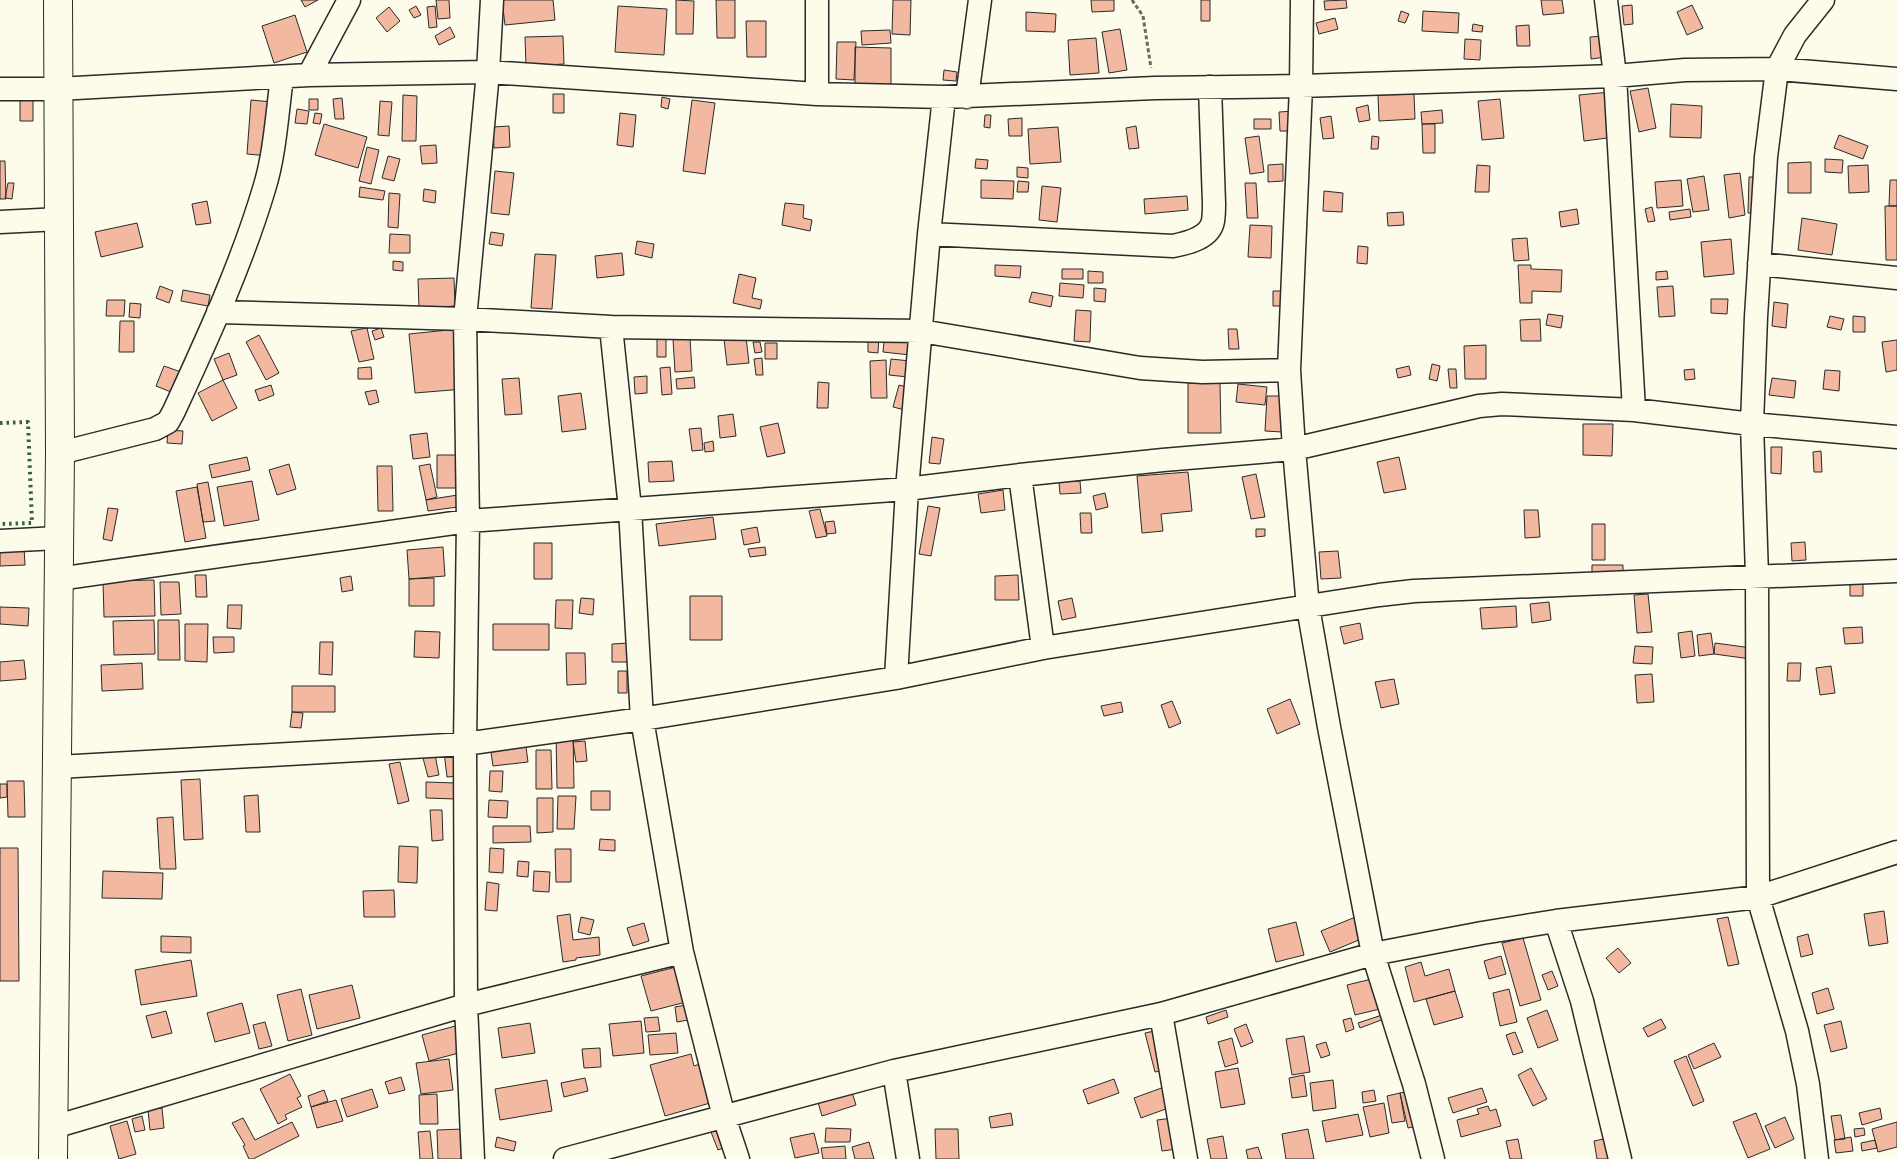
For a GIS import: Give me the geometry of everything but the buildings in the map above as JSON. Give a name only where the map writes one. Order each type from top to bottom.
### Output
[{"type":"main road","points":[[53,1159],[60,453],[58,0]]},
{"type":"street","points":[[309,75],[350,0]]},
{"type":"street","points":[[473,1159],[466,1005],[465,744],[468,521],[464,319],[488,72],[492,0]]},
{"type":"street","points":[[817,0],[817,94]]},
{"type":"street","points":[[968,97],[980,0]]},
{"type":"street","points":[[1302,0],[1301,86],[1289,370],[1308,607],[1373,954],[1414,1084],[1433,1159]]},
{"type":"street","points":[[1606,0],[1615,76],[1634,410]]},
{"type":"street","points":[[1818,1159],[1808,1084],[1797,1031],[1758,897],[1757,576],[1752,424],[1766,157],[1777,69],[1795,35],[1823,0]]},
{"type":"street","points":[[0,89],[58,89],[309,75],[488,72],[817,94],[944,98],[1155,88],[1301,86],[1615,76],[1685,70],[1777,69],[1897,79]]},
{"type":"street","points":[[60,453],[156,429],[168,422],[218,312],[265,188],[282,77]]},
{"type":"street","points":[[929,234],[1173,246],[1203,236],[1213,223],[1214,204],[1210,87]]},
{"type":"street","points":[[896,678],[907,489],[929,234],[944,98]]},
{"type":"street","points":[[0,222],[60,219]]},
{"type":"street","points":[[1759,264],[1897,278]]},
{"type":"street","points":[[218,312],[464,319],[611,327],[921,331],[1140,368],[1202,372],[1289,370]]},
{"type":"street","points":[[611,327],[630,508],[642,720],[682,952],[724,1116],[738,1159]]},
{"type":"street","points":[[58,579],[468,521],[907,489],[1163,460],[1294,449],[1479,406],[1502,404],[1634,410],[1752,424],[1897,436]]},
{"type":"street","points":[[1020,475],[1043,648]]},
{"type":"street","points":[[0,541],[58,538]]},
{"type":"street","points":[[58,767],[465,744],[642,720],[896,678],[1043,648],[1379,595],[1897,571]]},
{"type":"street","points":[[568,1159],[894,1071],[1162,1014],[1373,954],[1556,921],[1758,897],[1897,852]]},
{"type":"street","points":[[1556,921],[1582,1001],[1620,1159]]},
{"type":"street","points":[[54,1127],[466,1005],[682,952]]},
{"type":"street","points":[[1162,1014],[1186,1159]]},
{"type":"street","points":[[894,1071],[908,1159]]},
{"type":"path","points":[[1132,0],[1143,16],[1155,88]]},
{"type":"hedge","points":[[0,423],[28,422],[32,523],[0,524]]}]
